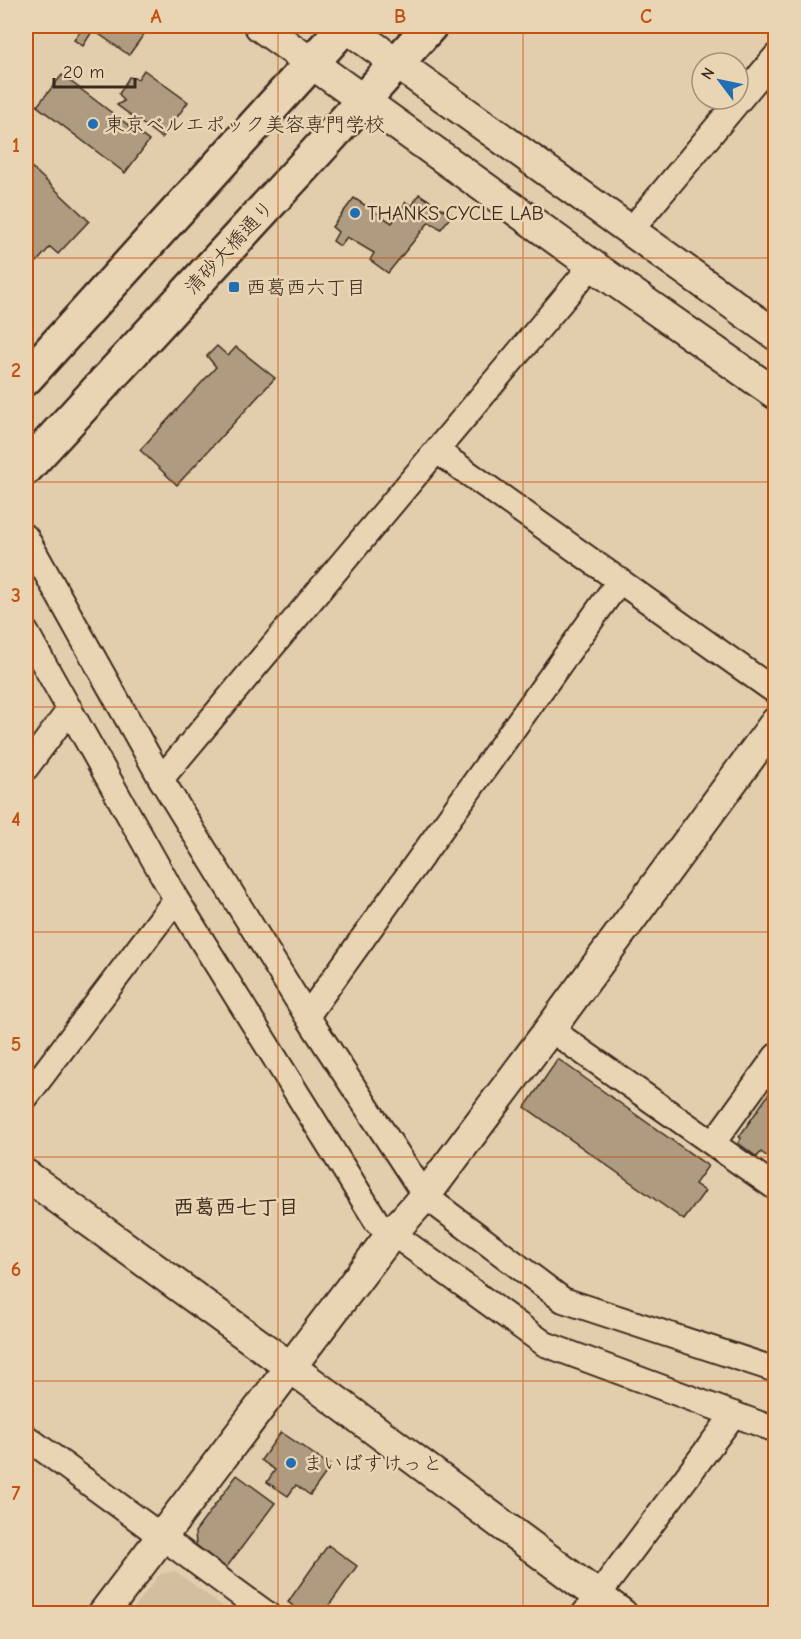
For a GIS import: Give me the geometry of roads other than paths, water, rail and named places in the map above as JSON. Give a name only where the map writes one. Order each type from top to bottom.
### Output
[{"type":"main road","points":[[26,378],[345,26]]},
{"type":"main road","name":"清砂大橋通り","points":[[26,468],[430,26]]},
{"type":"street","points":[[260,26],[592,265],[776,394]]},
{"type":"street","points":[[345,26],[776,335]]},
{"type":"street","points":[[631,230],[776,56]]},
{"type":"street","points":[[160,779],[592,265]]},
{"type":"street","points":[[437,451],[776,692]]},
{"type":"street","points":[[26,537],[160,779],[307,1016],[424,1196],[563,1300],[776,1370]]},
{"type":"street","points":[[307,1016],[621,580]]},
{"type":"street","points":[[26,632],[176,899],[377,1222],[545,1344],[776,1430]]},
{"type":"street","points":[[26,768],[70,709]]},
{"type":"street","points":[[103,1614],[550,1029],[776,722]]},
{"type":"street","points":[[26,1097],[176,899]]},
{"type":"street","points":[[550,1029],[776,1188]]},
{"type":"street","points":[[713,1143],[776,1056]]},
{"type":"street","points":[[26,1174],[290,1367],[591,1604],[622,1614]]},
{"type":"street","points":[[591,1604],[734,1414]]},
{"type":"street","points":[[26,1437],[267,1614]]},
{"type":"place","name":"東京ベルエポック美容専門学校","points":[[93,124]]},
{"type":"place","name":"THANKS CYCLE LAB","points":[[355,213]]},
{"type":"place","name":"西葛西六丁目","points":[[234,287]]},
{"type":"place","name":"まいばすけっと","points":[[291,1463]]},
{"type":"district","name":"西葛西七丁目","points":[[236,1207]]}]
